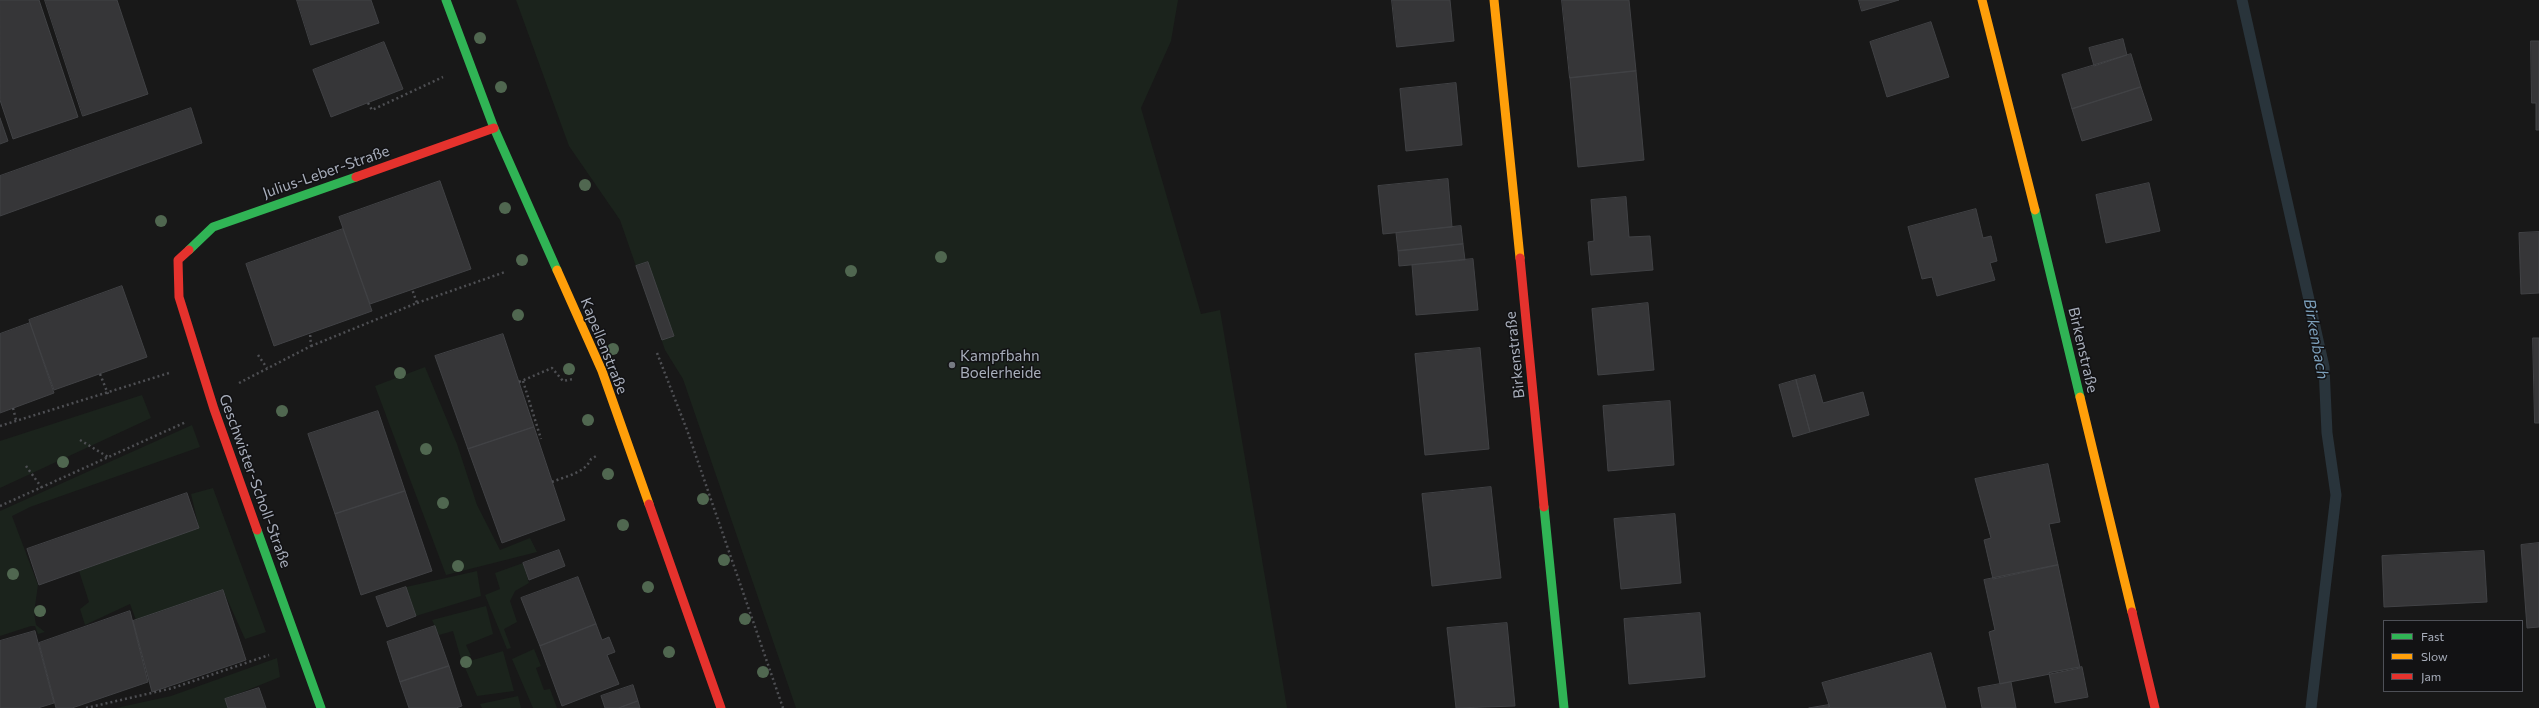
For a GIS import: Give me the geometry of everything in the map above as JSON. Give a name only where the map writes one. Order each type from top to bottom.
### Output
[{"type":"street","name":"Kapellenstraße","points":[[446,0],[494,128],[594,355],[721,708]]},
{"type":"street","name":"Birkenstraße","points":[[1494,0],[1564,708]]},
{"type":"street","name":"Birkenstraße","points":[[1982,0],[2029,182],[2154,708]]},
{"type":"street","name":"Julius-Leber-Straße","points":[[178,260],[213,227],[494,128]]},
{"type":"street","name":"Geschwister-Scholl-Straße","points":[[178,260],[179,297],[210,398],[321,708]]},
{"type":"path","points":[[368,103],[372,110],[470,64]]},
{"type":"path","points":[[210,398],[311,346],[417,303],[505,272]]},
{"type":"path","points":[[412,289],[417,303]]},
{"type":"path","points":[[310,333],[311,346]]},
{"type":"path","points":[[657,353],[687,430],[783,708]]},
{"type":"path","points":[[258,355],[266,368]]},
{"type":"path","points":[[519,382],[552,368],[563,381],[580,377],[594,355]]},
{"type":"path","points":[[0,426],[16,420],[108,394],[199,363]]},
{"type":"path","points":[[100,374],[108,394]]},
{"type":"path","points":[[523,381],[540,439]]},
{"type":"path","points":[[13,408],[16,420]]},
{"type":"path","points":[[0,506],[214,409]]},
{"type":"path","points":[[80,440],[108,457]]},
{"type":"path","points":[[552,482],[583,469],[588,466],[591,459],[625,441]]},
{"type":"path","points":[[26,466],[42,488]]},
{"type":"path","points":[[86,708],[173,688],[298,645]]},
{"type":"shaded area","name":"Kampfbahn Boelerheide","points":[[516,0],[1178,0],[1171,41],[1141,108],[1201,314],[1220,310],[1287,708],[796,708],[683,379],[665,350],[620,220],[569,146]]},
{"type":"shaded area","points":[[425,367],[457,444],[477,505],[500,550],[530,538],[537,552],[446,575],[375,386]]},
{"type":"shaded area","points":[[142,395],[151,418],[0,488],[0,441]]},
{"type":"shaded area","points":[[192,425],[200,447],[30,507],[12,516],[38,585],[34,613],[36,625],[45,632],[38,634],[35,626],[31,626],[0,636],[0,511]]},
{"type":"shaded area","points":[[213,488],[266,632],[245,639],[223,590],[136,620],[130,604],[85,625],[80,609],[89,602],[79,571],[199,528],[191,494]]},
{"type":"shaded area","points":[[523,563],[529,583],[515,591],[510,601],[517,622],[504,629],[511,648],[507,649],[485,595],[500,589],[495,573]]},
{"type":"shaded area","points":[[477,571],[481,596],[416,616],[406,587]]},
{"type":"shaded area","points":[[486,606],[493,634],[466,645],[471,656],[461,659],[453,631],[439,635],[432,620]]},
{"type":"shaded area","points":[[534,649],[541,666],[536,668],[544,690],[550,689],[557,708],[533,708],[512,659]]},
{"type":"shaded area","points":[[503,651],[514,691],[477,696],[463,663]]},
{"type":"shaded area","points":[[277,658],[280,677],[225,699],[228,708],[116,708],[171,696]]},
{"type":"shaded area","points":[[518,696],[521,708],[482,708],[480,704]]},
{"type":"building","points":[[0,0],[39,0],[78,117],[13,139],[0,100]]},
{"type":"building","points":[[45,0],[117,0],[148,94],[83,116]]},
{"type":"building","points":[[297,0],[371,0],[379,23],[311,45]]},
{"type":"building","points":[[1392,0],[1450,0],[1454,41],[1397,47]]},
{"type":"building","points":[[1562,0],[1629,0],[1636,71],[1570,78]]},
{"type":"building","points":[[1859,0],[1899,0],[1862,11]]},
{"type":"building","points":[[1931,22],[1949,77],[1887,97],[1870,42]]},
{"type":"building","points":[[2123,39],[2127,55],[2094,66],[2089,48]]},
{"type":"building","points":[[2531,41],[2539,41],[2539,130],[2536,130],[2536,103],[2532,103]]},
{"type":"building","points":[[384,42],[403,89],[331,117],[313,70]]},
{"type":"building","points":[[2131,54],[2141,87],[2072,109],[2062,75]]},
{"type":"building","points":[[1636,71],[1644,160],[1578,167],[1570,78]]},
{"type":"building","points":[[1456,83],[1462,145],[1406,151],[1400,89]]},
{"type":"building","points":[[2141,87],[2152,120],[2082,141],[2072,109]]},
{"type":"building","points":[[191,108],[202,143],[0,216],[0,176]]},
{"type":"building","points":[[0,118],[8,141],[0,144]]},
{"type":"building","points":[[1448,179],[1452,227],[1383,234],[1378,186]]},
{"type":"building","points":[[440,181],[471,269],[370,304],[339,217]]},
{"type":"building","points":[[2149,183],[2160,231],[2106,243],[2096,195]]},
{"type":"building","points":[[1626,197],[1629,237],[1650,236],[1653,270],[1591,275],[1588,242],[1594,241],[1591,200]]},
{"type":"building","points":[[1976,209],[1983,238],[1991,236],[1997,261],[1990,263],[1995,280],[1937,296],[1932,277],[1922,279],[1908,227]]},
{"type":"building","points":[[1461,226],[1463,244],[1398,251],[1396,233]]},
{"type":"building","points":[[343,229],[372,311],[274,346],[246,264]]},
{"type":"building","points":[[2539,232],[2539,293],[2521,294],[2519,233]]},
{"type":"building","points":[[1463,244],[1465,260],[1399,266],[1398,251]]},
{"type":"building","points":[[1473,259],[1478,310],[1416,315],[1412,265]]},
{"type":"building","points":[[648,262],[674,336],[662,340],[636,266]]},
{"type":"building","points":[[122,286],[147,357],[54,390],[29,320]]},
{"type":"building","points":[[1648,303],[1654,370],[1598,375],[1592,309]]},
{"type":"building","points":[[30,323],[54,393],[0,413],[0,334]]},
{"type":"building","points":[[503,334],[534,427],[468,449],[435,356]]},
{"type":"building","points":[[2533,338],[2539,338],[2539,423],[2535,423]]},
{"type":"building","points":[[1480,348],[1489,449],[1425,455],[1415,354]]},
{"type":"building","points":[[1815,375],[1823,403],[1863,392],[1869,415],[1810,432],[1796,380]]},
{"type":"building","points":[[1796,380],[1810,432],[1793,437],[1779,385]]},
{"type":"building","points":[[1670,401],[1674,465],[1608,471],[1603,406]]},
{"type":"building","points":[[378,411],[405,491],[335,514],[308,434]]},
{"type":"building","points":[[534,427],[565,520],[502,543],[468,449]]},
{"type":"building","points":[[2048,464],[2060,522],[2049,524],[2058,565],[1993,579],[1984,540],[1991,538],[1975,479]]},
{"type":"building","points":[[1491,487],[1501,578],[1432,586],[1422,494]]},
{"type":"building","points":[[405,491],[432,571],[361,595],[335,514]]},
{"type":"building","points":[[187,493],[199,528],[39,585],[27,549]]},
{"type":"building","points":[[1675,514],[1681,583],[1621,589],[1614,519]]},
{"type":"building","points":[[2539,543],[2539,627],[2527,628],[2521,545]]},
{"type":"building","points":[[559,550],[565,566],[529,580],[523,563]]},
{"type":"building","points":[[2484,551],[2487,602],[2384,607],[2382,556]]},
{"type":"building","points":[[2058,565],[2080,668],[2000,684],[1989,632],[1995,630],[1984,580]]},
{"type":"building","points":[[578,577],[596,624],[540,646],[521,598]]},
{"type":"building","points":[[406,587],[416,616],[387,627],[376,597]]},
{"type":"building","points":[[223,590],[246,660],[152,692],[133,621]]},
{"type":"building","points":[[130,611],[148,682],[72,708],[56,708],[39,643]]},
{"type":"building","points":[[1700,613],[1705,677],[1629,684],[1624,619]]},
{"type":"building","points":[[1507,623],[1515,706],[1456,708],[1447,628]]},
{"type":"building","points":[[596,624],[602,640],[609,637],[615,652],[607,655],[619,684],[562,706],[540,646]]},
{"type":"building","points":[[435,626],[449,666],[400,682],[387,642]]},
{"type":"building","points":[[35,631],[54,703],[38,708],[0,708],[0,641]]},
{"type":"building","points":[[1931,653],[1946,708],[1830,708],[1822,683]]},
{"type":"building","points":[[449,666],[462,706],[456,708],[409,708],[400,682]]},
{"type":"building","points":[[2082,667],[2088,697],[2055,703],[2049,673]]},
{"type":"building","points":[[2011,682],[2016,708],[1982,708],[1978,688]]},
{"type":"building","points":[[633,685],[638,701],[619,708],[605,708],[601,696]]},
{"type":"building","points":[[259,688],[266,708],[228,708],[225,699]]},
{"type":"building","points":[[638,701],[640,708],[619,708]]},
{"type":"building","points":[[1829,705],[1829,708],[1809,708]]},
{"type":"waterway","name":"Birkenbach","points":[[2242,0],[2324,367],[2327,433],[2336,495],[2311,708]]},
{"type":"traffic: fast","points":[[446,0],[494,128],[557,270]]},
{"type":"traffic: fast","points":[[189,250],[213,227],[356,177]]},
{"type":"traffic: fast","points":[[2035,210],[2080,397]]},
{"type":"traffic: fast","points":[[1544,507],[1564,708]]},
{"type":"traffic: fast","points":[[257,530],[321,708]]},
{"type":"traffic: slow","points":[[1494,0],[1520,258]]},
{"type":"traffic: slow","points":[[1982,0],[2035,210]]},
{"type":"traffic: slow","points":[[557,270],[602,371],[649,504]]},
{"type":"traffic: slow","points":[[2080,397],[2132,612]]},
{"type":"traffic: jam","points":[[356,177],[494,128]]},
{"type":"traffic: jam","points":[[189,250],[178,260],[179,297],[214,409],[257,530]]},
{"type":"traffic: jam","points":[[1520,258],[1544,507]]},
{"type":"traffic: jam","points":[[649,504],[721,708]]},
{"type":"traffic: jam","points":[[2132,612],[2155,708]]},
{"type":"place","name":"Kampfbahn Boelerheide","points":[[952,365]]}]
